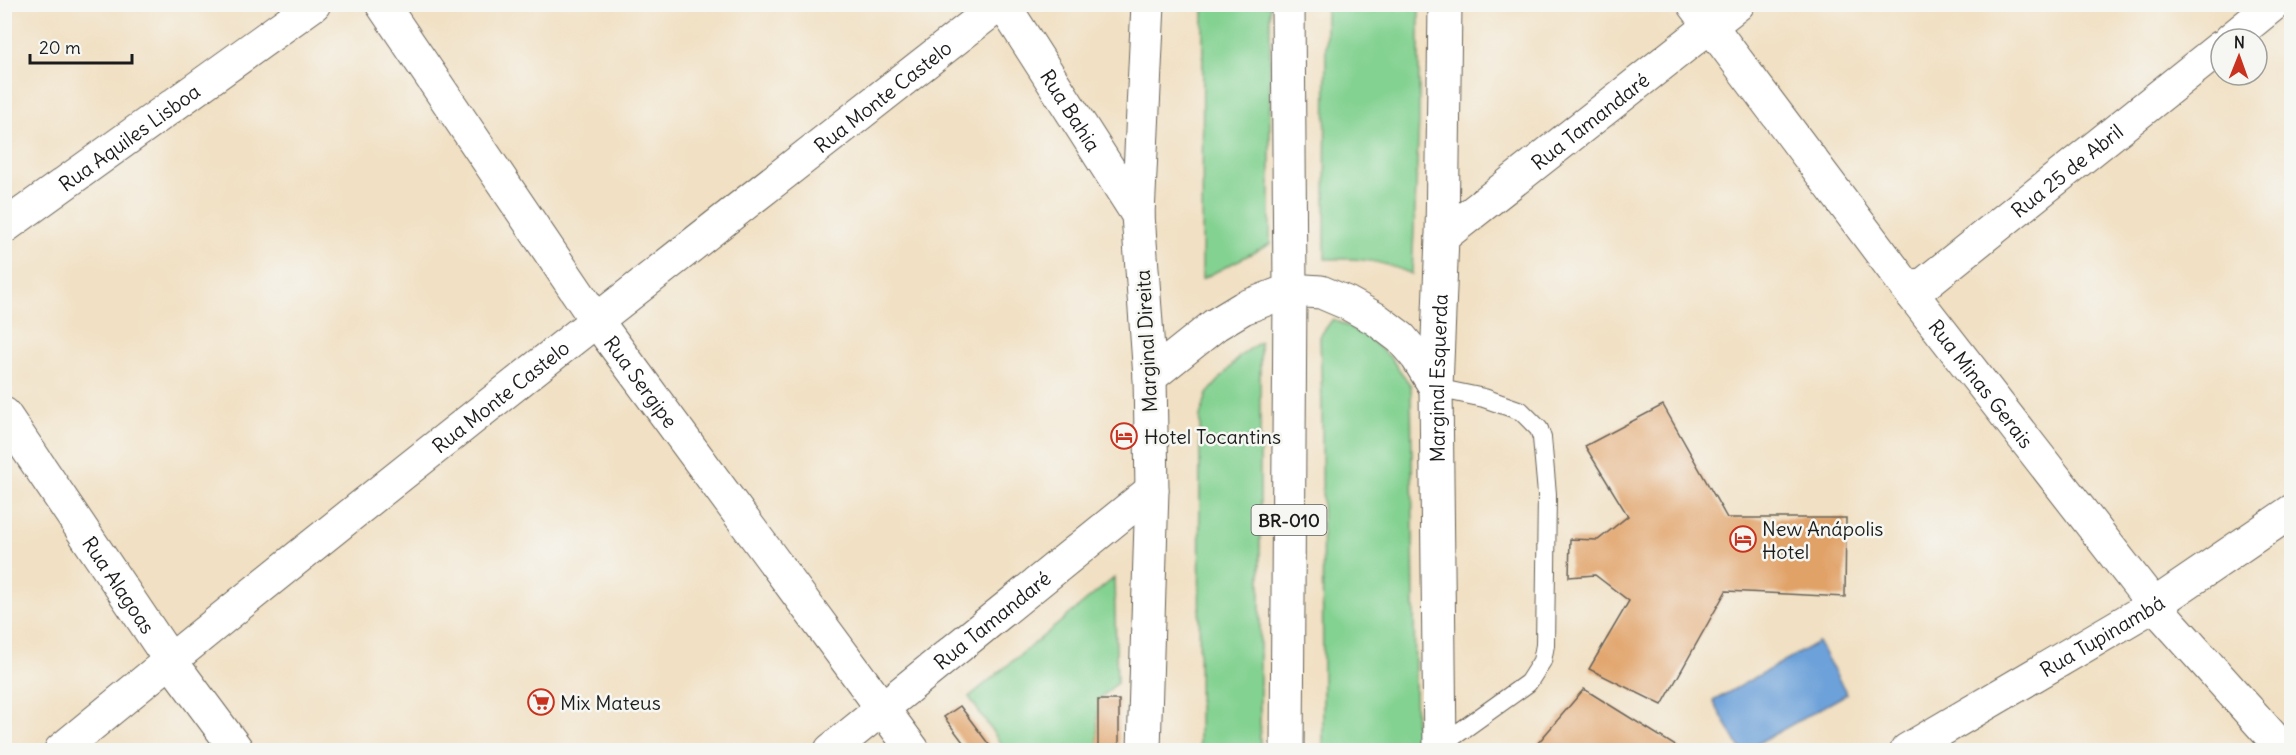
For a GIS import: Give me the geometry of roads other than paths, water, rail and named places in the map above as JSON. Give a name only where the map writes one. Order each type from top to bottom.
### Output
[{"type":"main road","name":"Rua Aquiles Lisboa","points":[[4,227],[314,4]]},
{"type":"main road","name":"Rua Sergipe","points":[[382,4],[596,320],[913,750]]},
{"type":"main road","name":"Rua Monte Castelo","points":[[61,750],[170,660],[596,320],[1002,4]]},
{"type":"main road","name":"Rua Bahia","points":[[1002,4],[1138,215]]},
{"type":"main road","name":"Marginal Direita","points":[[1144,750],[1152,490],[1150,377],[1138,215],[1148,4]]},
{"type":"main road","name":"BR-010","points":[[1287,750],[1290,290],[1288,4]]},
{"type":"main road","name":"Marginal Esquerda","points":[[1440,748],[1436,388],[1442,237],[1445,4]]},
{"type":"main road","name":"Rua Tamandaré","points":[[1442,237],[1703,15],[1738,4]]},
{"type":"main road","points":[[2246,27],[2274,4]]},
{"type":"main road","name":"Rua Minas Gerais","points":[[1703,15],[1912,294],[2154,604],[2284,750]]},
{"type":"main road","name":"Rua 25 de Abril","points":[[1912,294],[2209,57]]},
{"type":"main road","points":[[1150,377],[1215,325],[1243,309],[1290,290],[1321,292],[1376,319],[1401,338],[1417,357],[1436,388]]},
{"type":"main road","name":"Rua Alagoas","points":[[4,414],[170,660],[237,750]]},
{"type":"main road","name":"Rua Tamandaré","points":[[831,750],[1152,490]]},
{"type":"main road","name":"Rua Tupinambá","points":[[1907,750],[2154,604],[2292,511]]},
{"type":"lane","points":[[1436,388],[1484,398],[1521,411],[1532,420],[1542,438],[1547,494],[1545,645],[1542,661],[1528,683],[1440,748]]},
{"type":"water","points":[[1818,642],[1847,694],[1746,750],[1741,750],[1713,701]]},
{"type":"place","name":"Hotel Tocantins","points":[[1124,436]]},
{"type":"place","name":"New Anápolis Hotel","points":[[1743,539]]},
{"type":"place","name":"Mix Mateus","points":[[541,702]]}]
